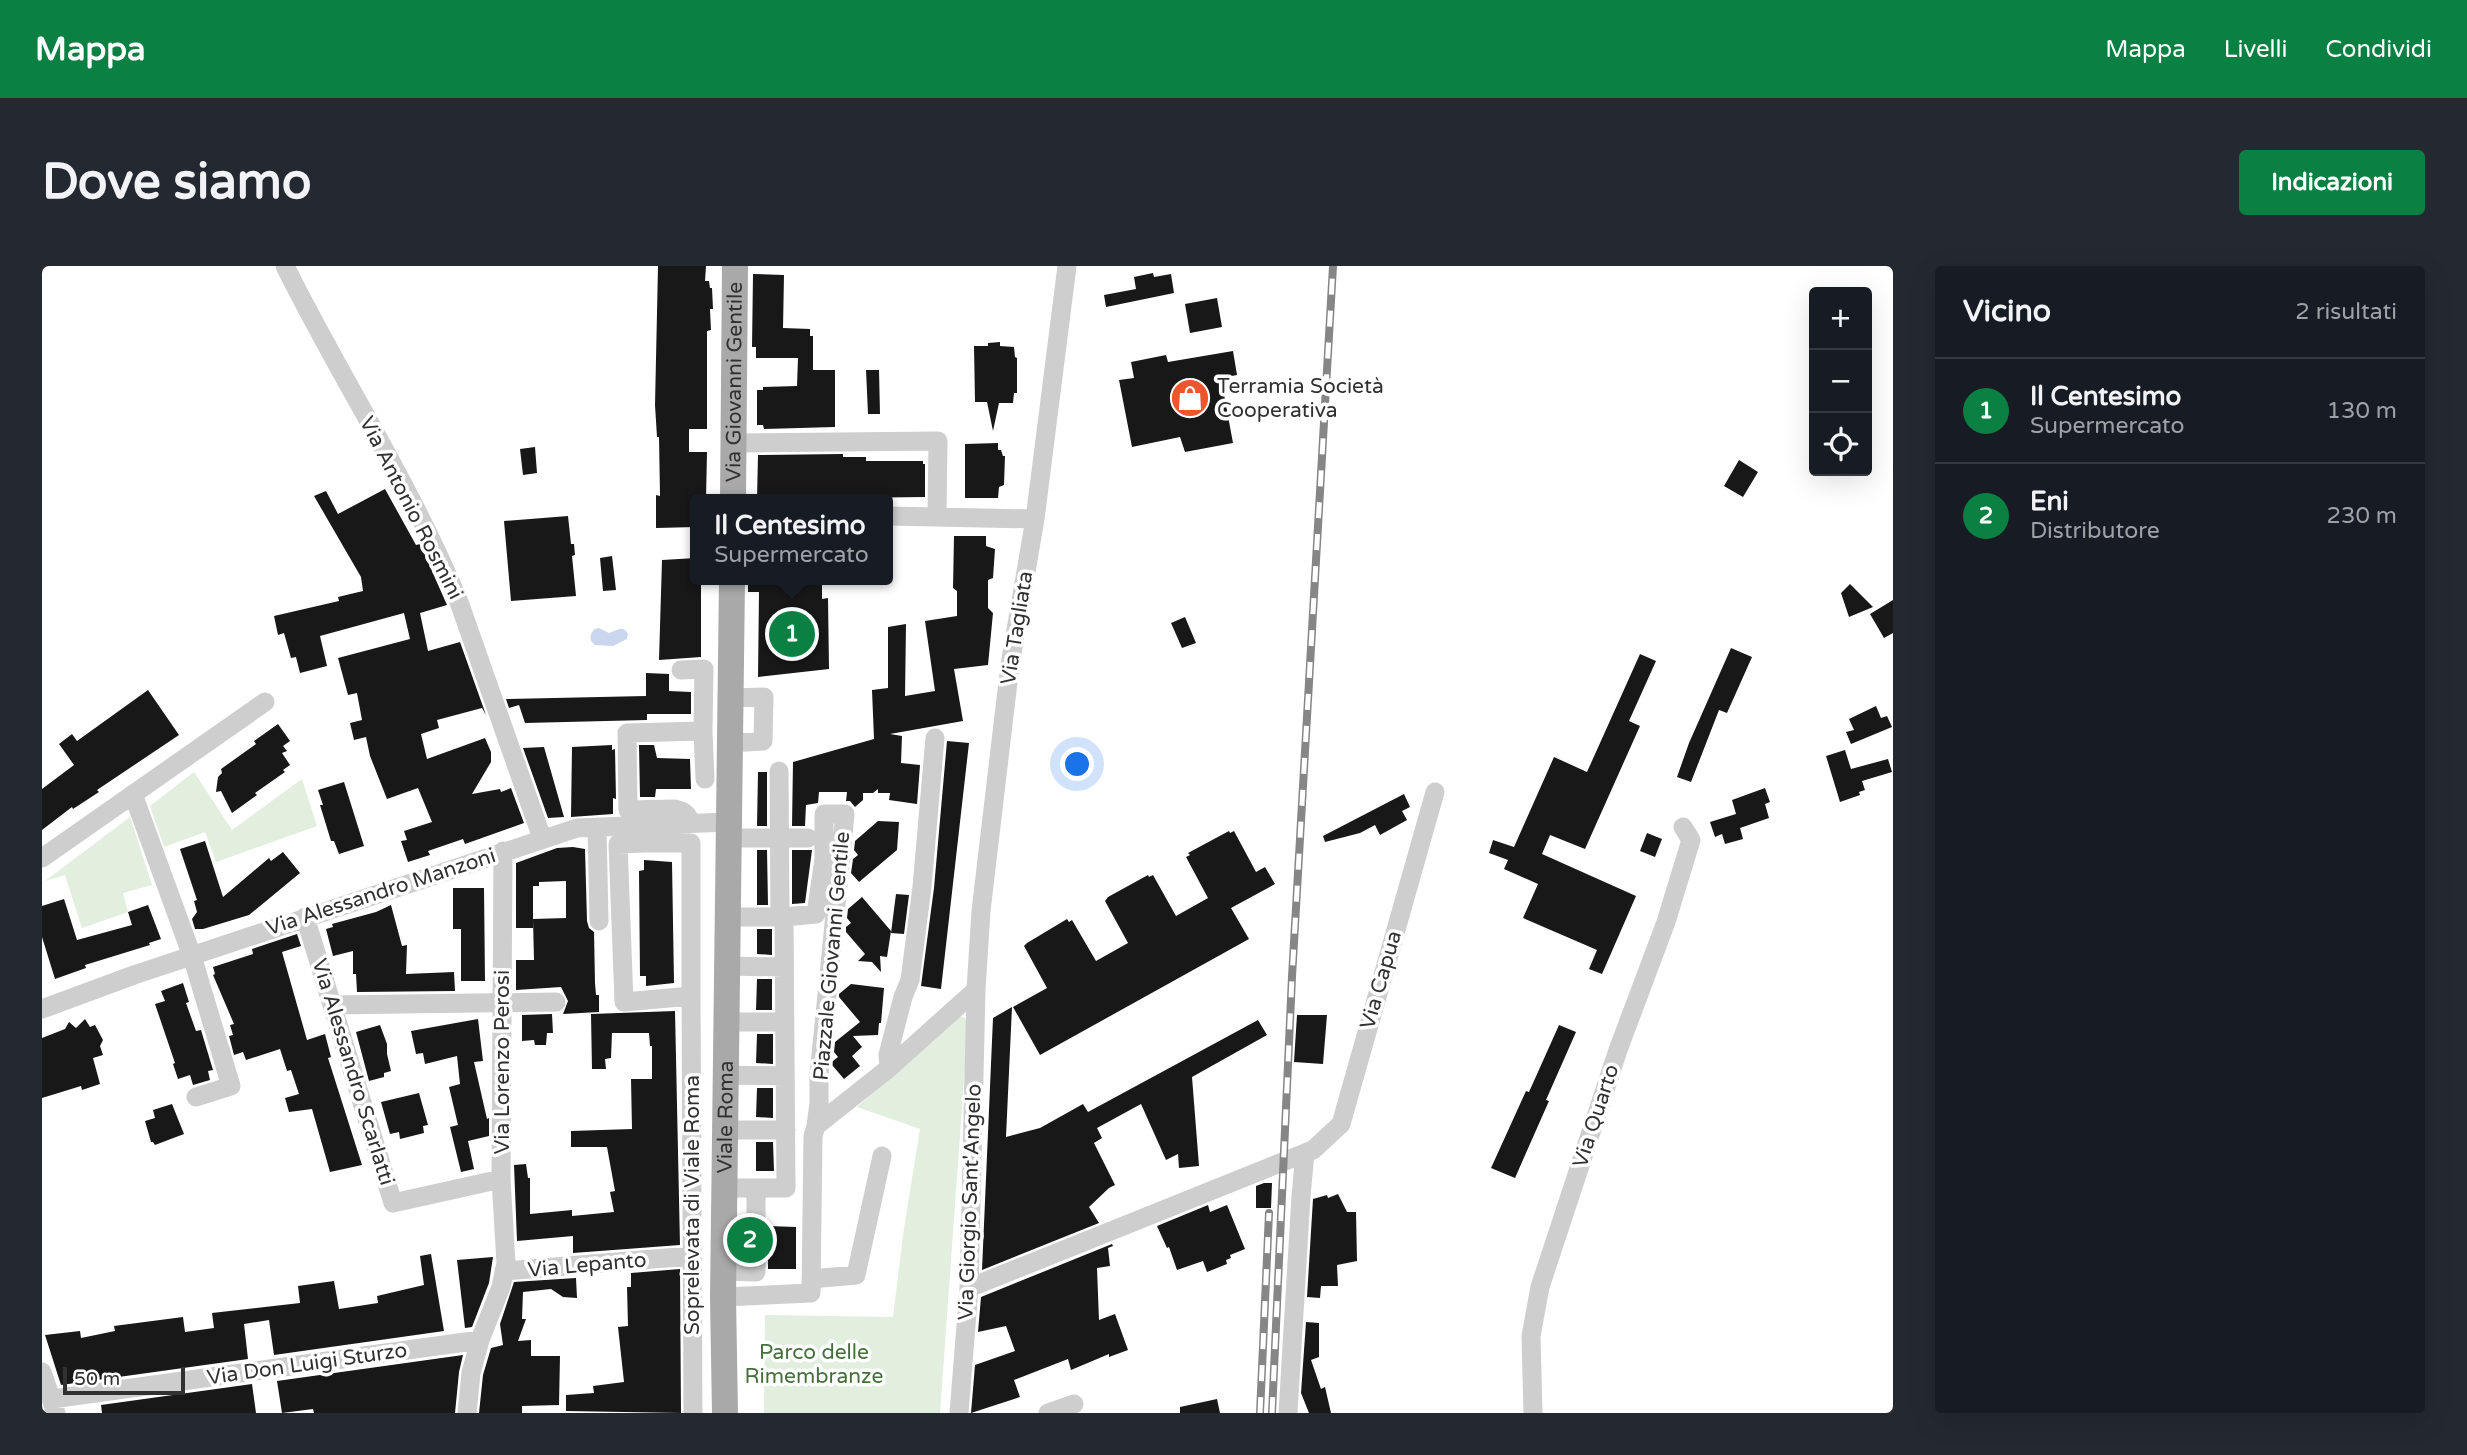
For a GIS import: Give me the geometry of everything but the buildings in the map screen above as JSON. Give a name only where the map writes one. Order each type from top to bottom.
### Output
[{"type":"main road","name":"Via Giovanni Gentile","points":[[733,494],[735,266]]},
{"type":"main road","points":[[729,830],[732,585]]},
{"type":"main road","name":"Viale Roma","points":[[725,1413],[723,1284],[729,830]]},
{"type":"street","name":"Via Antonio Rosmini","points":[[285,266],[314,325],[398,473],[444,566],[542,838]]},
{"type":"street","name":"Via Tagliata","points":[[976,990],[981,911],[1010,665],[1035,519],[1067,266]]},
{"type":"street","points":[[733,443],[938,442],[937,516]]},
{"type":"street","points":[[893,516],[1035,519]]},
{"type":"street","points":[[681,670],[704,669],[705,779]]},
{"type":"street","points":[[42,858],[265,702]]},
{"type":"street","points":[[691,823],[682,810],[675,808],[628,810],[627,733],[703,731]]},
{"type":"street","points":[[890,1068],[888,1055],[910,980],[922,887],[935,738]]},
{"type":"street","name":"Piazzale Giovanni Gentile","points":[[724,1188],[786,1188],[785,967],[779,771]]},
{"type":"street","name":"Via Capua","points":[[969,1288],[1305,1153],[1321,1143],[1341,1124],[1435,792]]},
{"type":"street","points":[[133,794],[192,956],[231,1086],[196,1097]]},
{"type":"street","name":"Piazzale Giovanni Gentile","points":[[727,917],[816,914],[824,859],[824,814],[845,814],[816,1126]]},
{"type":"street","name":"Via Alessandro Manzoni","points":[[42,1009],[305,917],[577,828],[597,827],[646,834],[691,823],[779,838],[808,838]]},
{"type":"street","points":[[597,827],[599,921]]},
{"type":"street","name":"Via Quarto","points":[[1533,1413],[1531,1336],[1540,1287],[1618,1050],[1670,910],[1691,840],[1683,827]]},
{"type":"street","points":[[646,834],[618,844],[624,1002],[691,996]]},
{"type":"street","name":"Soprelevata di Viale Roma","points":[[646,834],[691,843],[693,1413]]},
{"type":"street","name":"Via Lorenzo Perosi","points":[[503,851],[501,1179],[506,1264],[504,1271]]},
{"type":"street","name":"Via Alessandro Scarlatti","points":[[305,917],[393,1203],[501,1179]]},
{"type":"street","points":[[727,967],[785,967]]},
{"type":"street","points":[[723,1284],[755,1295],[811,1293],[813,1136],[816,1126],[890,1068],[976,990]]},
{"type":"street","name":"Via Giorgio Sant'Angelo","points":[[959,1413],[969,1288],[976,990]]},
{"type":"street","points":[[332,1005],[556,1002]]},
{"type":"street","points":[[726,1021],[785,1022]]},
{"type":"street","points":[[725,1075],[785,1076]]},
{"type":"street","points":[[725,1130],[786,1130]]},
{"type":"street","points":[[1287,1413],[1305,1153]]},
{"type":"street","points":[[811,1279],[856,1275],[882,1156]]},
{"type":"street","points":[[755,1295],[756,1188]]},
{"type":"street","name":"Via Lepanto","points":[[467,1413],[471,1373],[504,1271],[691,1256]]},
{"type":"street","points":[[723,1284],[756,1272]]},
{"type":"street","name":"Via Don Luigi Sturzo","points":[[54,1406],[480,1340]]},
{"type":"street","points":[[42,1372],[54,1406]]},
{"type":"street","points":[[1048,1413],[1074,1404]]},
{"type":"green space","points":[[194,772],[232,830],[302,779],[317,826],[216,862],[205,832],[164,847],[150,806]]},
{"type":"green space","points":[[130,817],[152,885],[123,893],[128,912],[82,928],[65,875],[45,881]]},
{"type":"green space","name":"Parco delle Rimembranze","points":[[960,1016],[965,1018],[968,1024],[940,1413],[764,1413],[765,1315],[893,1317],[920,1129],[857,1107]]},
{"type":"water","points":[[599,628],[609,633],[624,629],[628,634],[627,639],[613,646],[595,645],[591,635]]},
{"type":"railway","points":[[1272,1413],[1292,977],[1333,266]]},
{"type":"railway","points":[[1260,1413],[1269,1213]]},
{"type":"place","name":"Terramia Società Cooperativa","points":[[1190,398]]},
{"type":"place","name":"Il Centesimo","points":[[792,634]]},
{"type":"place","name":"Eni","points":[[750,1240]]}]
